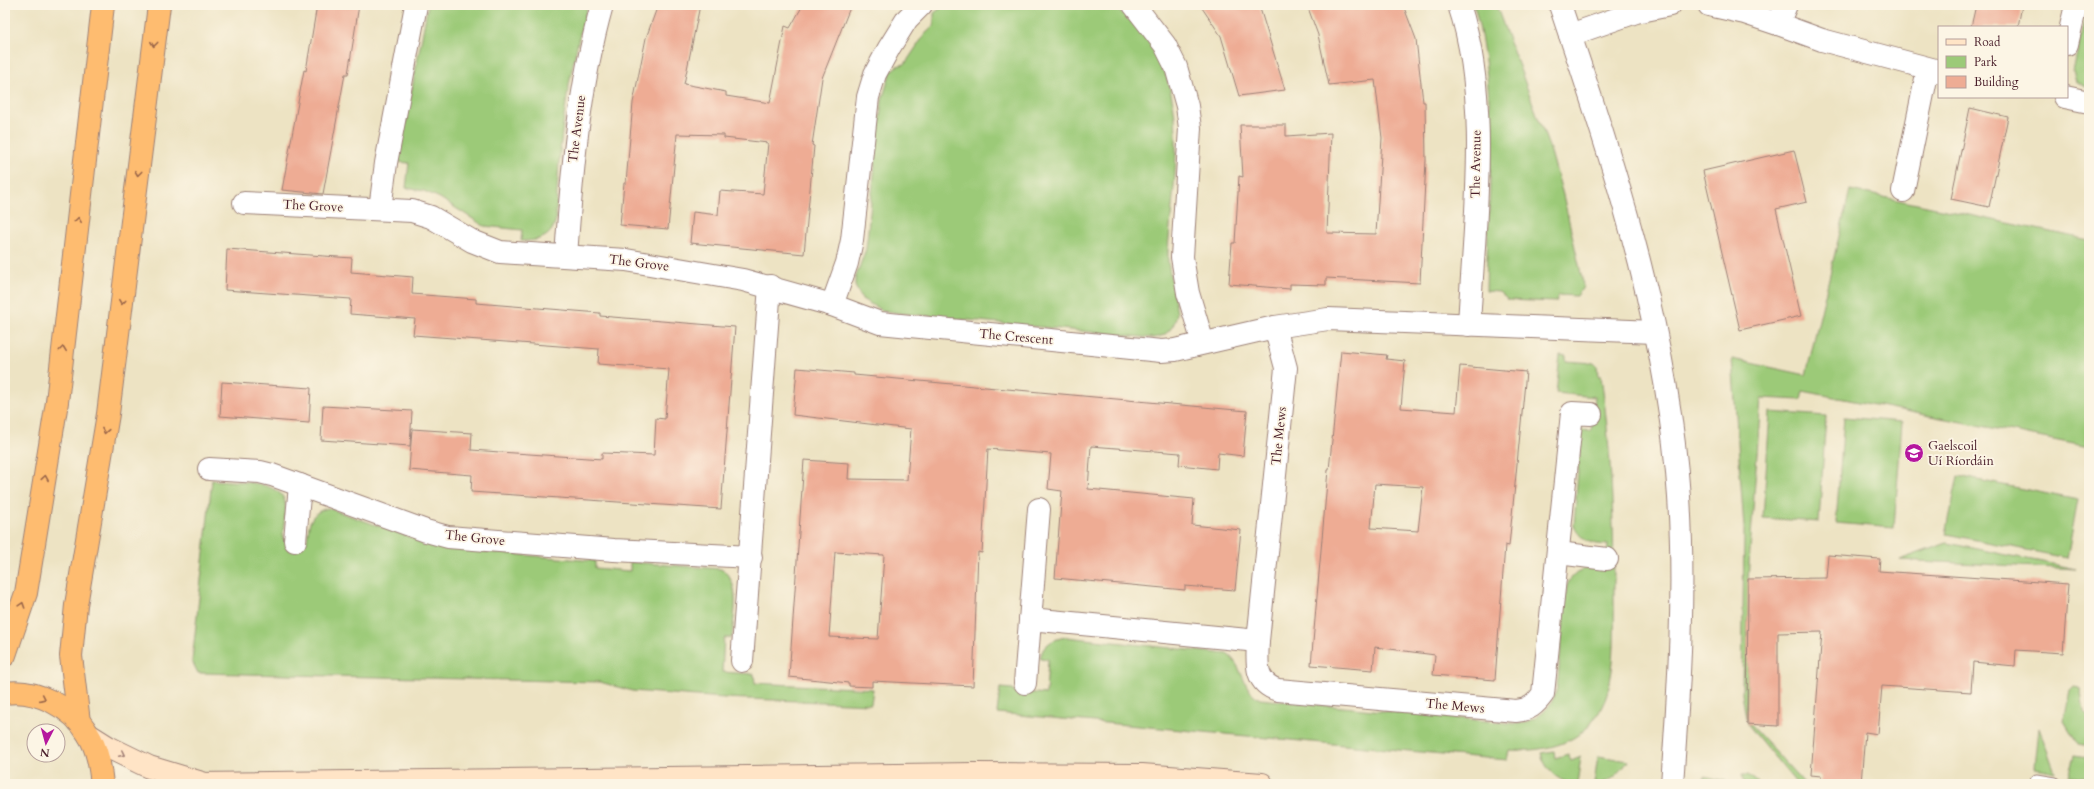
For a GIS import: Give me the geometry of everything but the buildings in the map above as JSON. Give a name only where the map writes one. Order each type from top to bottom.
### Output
[{"type":"highway","points":[[5,656],[26,593],[57,402],[103,5]]},
{"type":"highway","points":[[102,784],[99,758],[84,728],[72,656],[76,605],[108,414],[159,5]]},
{"type":"highway","points":[[5,693],[36,695],[60,706],[84,728]]},
{"type":"street","points":[[380,209],[386,163],[416,5]]},
{"type":"street","name":"The Avenue","points":[[566,256],[572,166],[580,104],[586,69],[602,5]]},
{"type":"street","points":[[832,305],[847,262],[852,240],[868,97],[875,74],[888,48],[907,19],[921,5]]},
{"type":"street","points":[[1134,5],[1165,45],[1178,74],[1187,106],[1190,135],[1182,257],[1188,293],[1202,342]]},
{"type":"street","name":"The Avenue","points":[[1459,5],[1472,59],[1478,143],[1469,325]]},
{"type":"street","points":[[1560,5],[1625,206],[1642,270],[1664,375],[1679,496],[1681,552],[1681,633],[1672,784]]},
{"type":"street","points":[[1570,35],[1636,12],[1670,5]]},
{"type":"street","points":[[1709,5],[1745,13],[1782,15],[1822,40],[1934,70],[1903,191]]},
{"type":"street","points":[[2068,40],[2076,5]]},
{"type":"street","points":[[2068,98],[2089,102]]},
{"type":"street","name":"The Grove","points":[[244,203],[380,209],[422,213],[446,224],[472,241],[500,252],[626,260],[674,267],[770,286]]},
{"type":"street","points":[[742,661],[770,286]]},
{"type":"street","name":"The Crescent","points":[[770,286],[832,305],[874,322],[886,325],[1161,351],[1175,350],[1202,342],[1275,327],[1328,319],[1654,332]]},
{"type":"street","name":"The Mews","points":[[1275,327],[1286,368],[1257,661],[1259,674],[1263,682],[1269,688],[1516,711],[1527,710],[1536,704],[1542,694],[1572,413],[1591,414]]},
{"type":"street","name":"The Grove","points":[[209,469],[260,472],[426,531],[448,537],[614,550],[750,557]]},
{"type":"street","points":[[295,541],[300,485]]},
{"type":"street","points":[[1025,683],[1039,509]]},
{"type":"street","points":[[1558,554],[1607,559]]},
{"type":"street","points":[[1030,619],[1258,641]]},
{"type":"street","points":[[84,728],[108,747],[149,767],[199,783],[975,774],[1142,775],[1262,784]]},
{"type":"lane","points":[[2037,781],[2055,784]]},
{"type":"green space","points":[[428,5],[588,5],[574,58],[569,84],[561,138],[556,219],[551,230],[544,237],[534,240],[521,241],[522,230],[484,226],[440,198],[424,191],[406,188],[409,163],[398,162]]},
{"type":"green space","points":[[945,5],[1112,5],[1139,30],[1158,57],[1169,87],[1175,117],[1176,149],[1168,262],[1177,313],[1172,327],[1162,336],[1152,338],[898,313],[881,310],[862,299],[855,286],[855,279],[866,249],[882,100],[891,71],[897,66],[905,64],[925,34],[934,26],[934,13]]},
{"type":"green space","points":[[1474,5],[1496,5],[1551,152],[1563,195],[1582,278],[1583,287],[1577,296],[1558,295],[1556,302],[1508,300],[1499,292],[1486,291],[1490,183],[1490,112],[1482,41]]},
{"type":"green space","points":[[2087,5],[2089,5],[2089,89],[2076,81],[2073,72]]},
{"type":"green space","points":[[1850,190],[2089,240],[2089,447],[1803,391],[1801,400],[1761,398],[1748,579],[1747,724],[1742,694],[1744,528],[1732,359],[1806,375]]},
{"type":"green space","points":[[1560,355],[1566,356],[1566,361],[1594,363],[1597,366],[1598,376],[1601,376],[1610,456],[1613,510],[1614,648],[1612,671],[1605,700],[1595,718],[1578,735],[1568,741],[1545,748],[1533,750],[1509,750],[1507,760],[997,713],[1000,688],[1013,689],[1013,691],[1046,694],[1048,659],[1040,658],[1041,653],[1049,643],[1066,637],[1227,654],[1237,665],[1249,689],[1260,699],[1518,724],[1538,716],[1548,708],[1557,688],[1567,585],[1574,575],[1579,572],[1589,568],[1606,569],[1608,545],[1592,543],[1584,539],[1580,536],[1574,526],[1581,430],[1591,431],[1595,397],[1556,393]]},
{"type":"green space","points":[[1770,412],[1826,416],[1819,522],[1763,518]]},
{"type":"green space","points":[[1844,417],[1902,422],[1894,528],[1836,523]]},
{"type":"green space","points":[[1958,476],[2078,500],[2067,558],[1946,534]]},
{"type":"green space","points":[[212,480],[253,483],[274,489],[281,495],[285,502],[283,539],[307,541],[308,529],[311,520],[317,513],[328,508],[430,544],[451,549],[595,561],[595,568],[630,571],[630,562],[721,569],[728,575],[732,583],[735,600],[732,638],[724,638],[722,672],[754,674],[755,683],[873,689],[871,704],[724,698],[632,691],[600,682],[198,673],[192,661]]},
{"type":"green space","points":[[1947,543],[2077,569],[1899,560]]},
{"type":"green space","points":[[2074,686],[2079,687],[2081,691],[2084,712],[2089,718],[2089,746],[2078,744],[2064,721],[2070,690]]},
{"type":"green space","points":[[1747,724],[1751,725],[1805,784],[1797,784]]},
{"type":"green space","points":[[2039,728],[2055,772],[2035,768]]},
{"type":"green space","points":[[1554,751],[1555,758],[1568,754],[1571,761],[1581,757],[1577,784],[1564,781],[1549,770],[1541,753]]},
{"type":"green space","points":[[2075,755],[2089,757],[2089,777],[2069,776]]},
{"type":"green space","points":[[1598,756],[1628,761],[1614,777],[1600,784],[1594,784]]},
{"type":"green space","points":[[1742,775],[1748,775],[1760,784],[1744,784]]},
{"type":"green space","points":[[1704,776],[1726,781],[1727,784],[1706,784]]},
{"type":"place","name":"Gaelscoil Uí Ríordáin","points":[[1914,453]]}]
